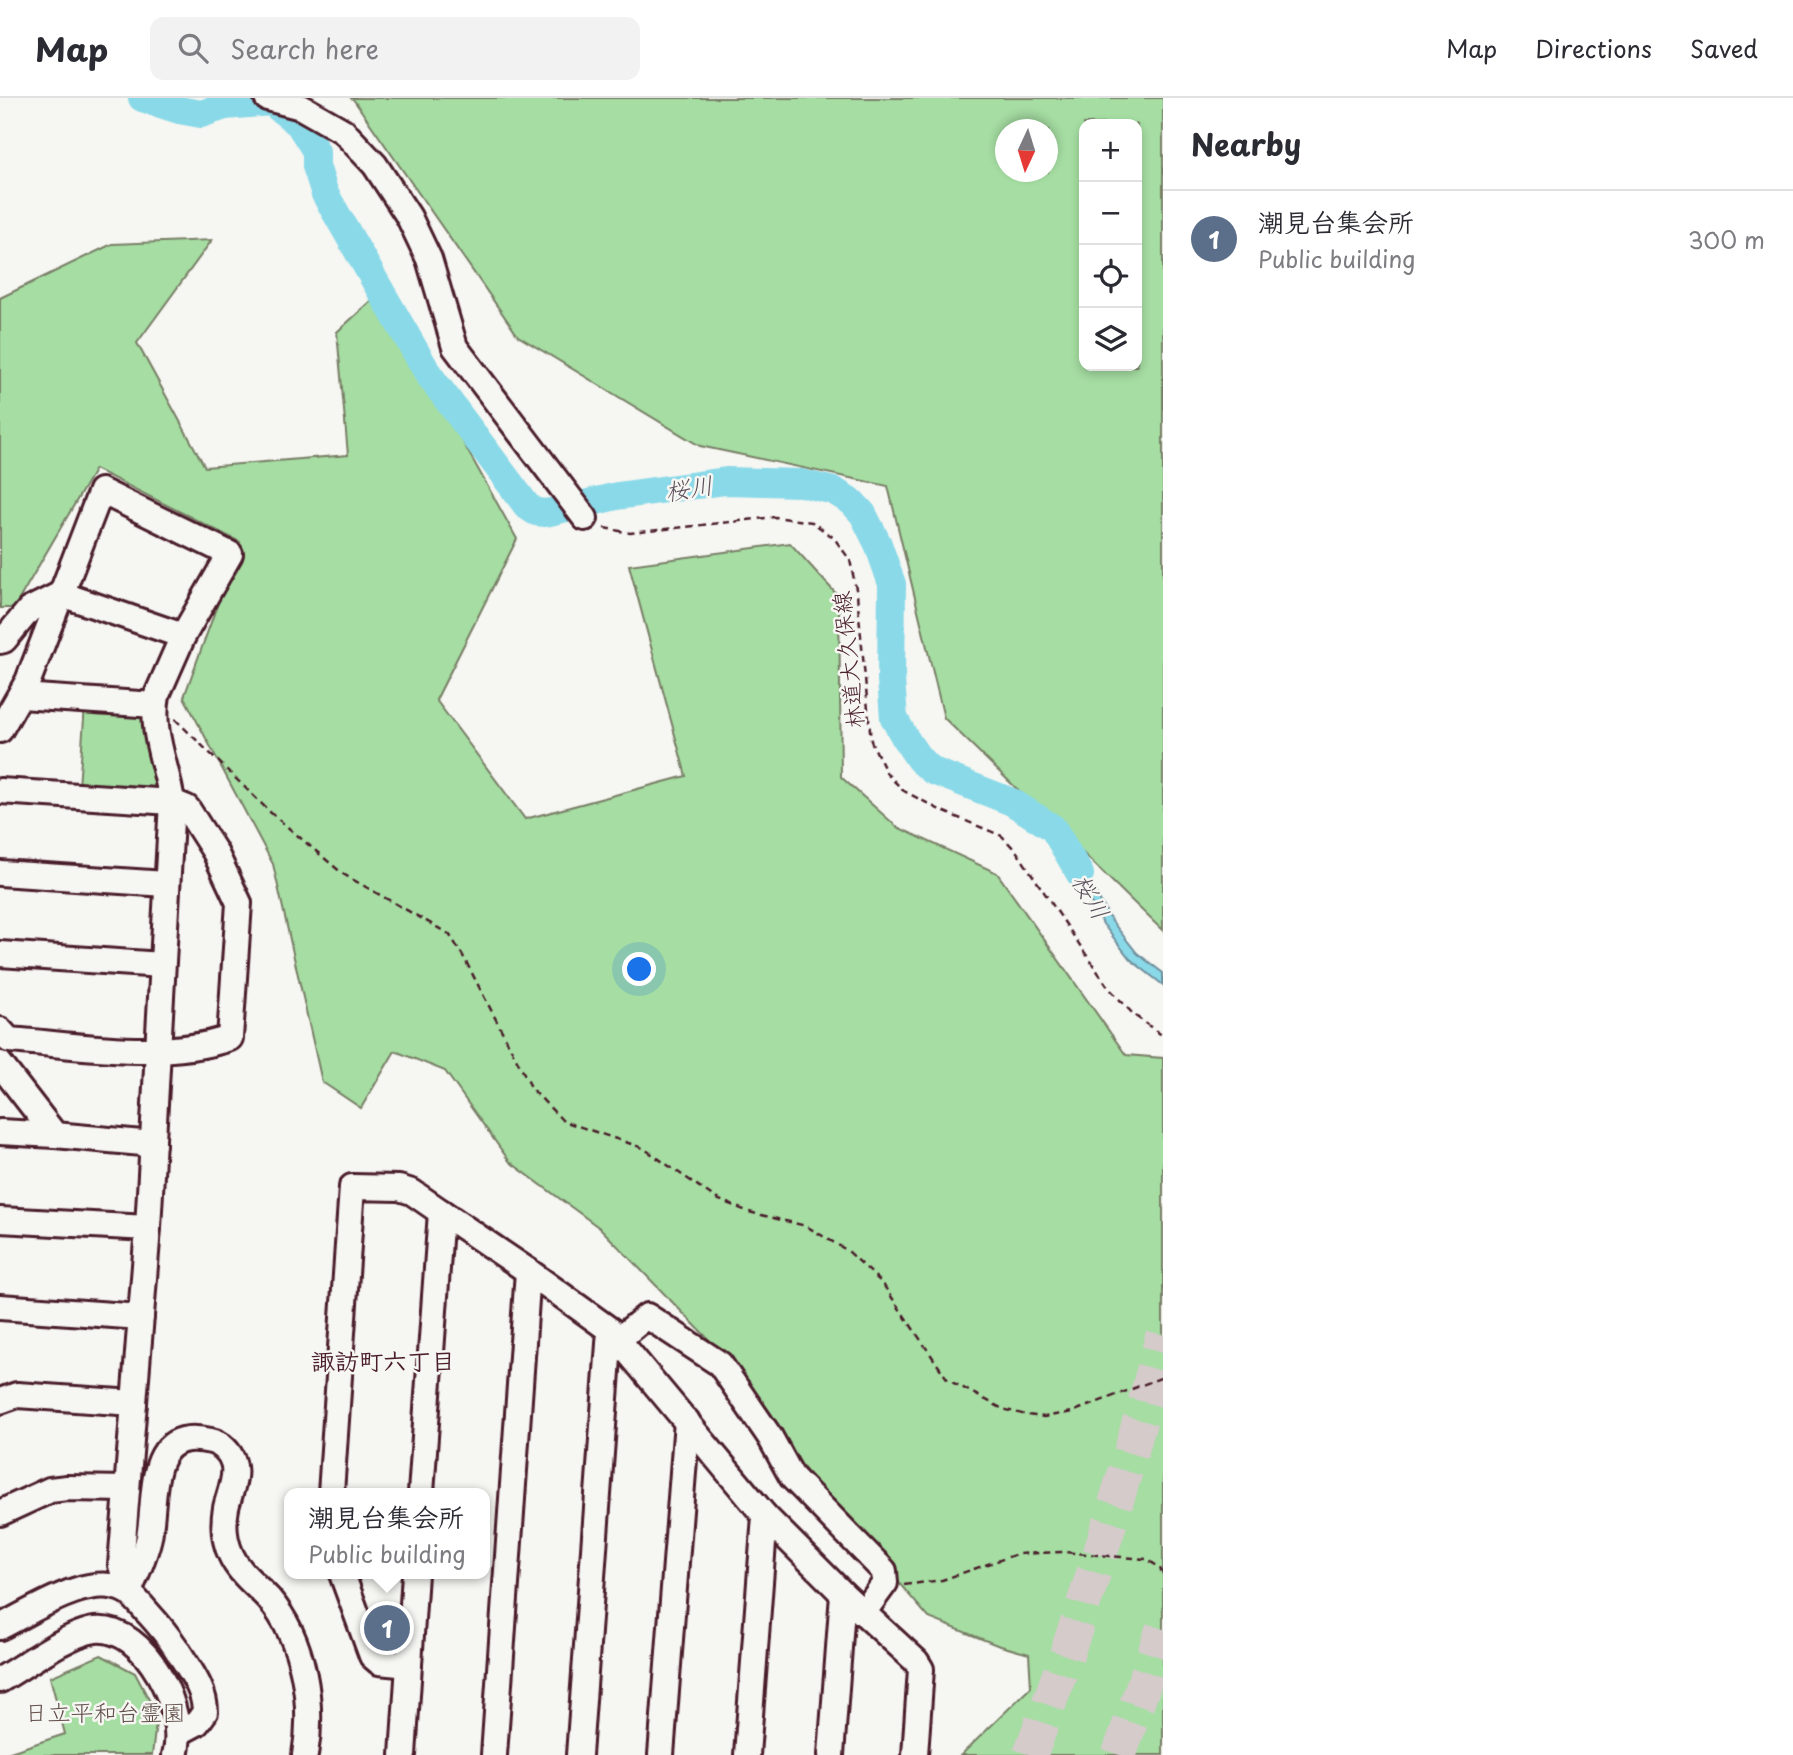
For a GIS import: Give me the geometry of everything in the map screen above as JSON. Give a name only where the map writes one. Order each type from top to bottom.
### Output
[{"type":"street","points":[[267,98],[301,107],[343,131],[375,165],[410,217],[429,258],[455,347],[585,518]]},
{"type":"street","points":[[0,730],[21,696],[38,658],[101,491],[230,554],[183,636],[158,695],[164,711],[158,749],[169,781],[172,802],[148,1228],[121,1565],[129,1592],[169,1637],[201,1690],[205,1712],[176,1744]]},
{"type":"street","points":[[0,641],[4,640],[30,610],[61,594],[183,636]]},
{"type":"street","points":[[21,696],[164,711]]},
{"type":"street","points":[[0,791],[172,802],[187,808],[215,852],[239,903],[230,1038],[157,1051],[9,1040],[0,1030]]},
{"type":"street","points":[[0,873],[166,884]]},
{"type":"street","points":[[0,954],[162,965]]},
{"type":"street","points":[[0,1065],[55,1135]]},
{"type":"street","points":[[0,1132],[153,1144]]},
{"type":"street","points":[[331,1488],[352,1187],[399,1188],[412,1192],[528,1271],[615,1335],[765,1516],[843,1594],[916,1661],[921,1669],[915,1755]]},
{"type":"street","points":[[421,1488],[441,1212]]},
{"type":"street","points":[[0,1220],[148,1228]]},
{"type":"street","points":[[494,1755],[528,1271]]},
{"type":"street","points":[[0,1307],[141,1317]]},
{"type":"street","points":[[615,1335],[647,1316],[720,1364],[770,1437],[792,1477],[884,1572],[885,1583],[863,1613]]},
{"type":"street","points":[[579,1755],[615,1335]]},
{"type":"street","points":[[0,1401],[17,1395],[134,1403]]},
{"type":"street","points":[[662,1755],[687,1421]]},
{"type":"street","points":[[129,1592],[147,1545],[155,1473],[161,1459],[169,1448],[184,1439],[216,1441],[229,1453],[235,1466],[224,1526],[231,1557],[244,1575],[269,1599],[288,1627],[300,1659],[307,1694],[305,1755]]},
{"type":"street","points":[[0,1513],[50,1490],[127,1489]]},
{"type":"street","points":[[747,1755],[765,1516]]},
{"type":"street","points":[[344,1579],[372,1656],[379,1662],[409,1665]]},
{"type":"street","points":[[403,1755],[415,1579]]},
{"type":"street","points":[[0,1626],[68,1593],[88,1587],[104,1585],[129,1592]]},
{"type":"street","points":[[831,1755],[843,1594]]},
{"type":"street","points":[[0,1680],[77,1635],[95,1630],[112,1631],[143,1652],[166,1687],[174,1709],[176,1744]]},
{"type":"path","name":"林道大久保線","points":[[585,518],[607,529],[630,533],[775,517],[812,522],[834,538],[850,560],[857,594],[871,741],[887,774],[904,791],[942,811],[1002,835],[1017,852],[1108,987],[1134,1015],[1163,1036]]},
{"type":"path","points":[[164,711],[271,813],[343,874],[449,934],[463,954],[531,1089],[564,1121],[643,1148],[718,1199],[749,1212],[806,1226],[848,1251],[883,1283],[948,1380],[1003,1409],[1044,1417],[1072,1412],[1163,1377]]},
{"type":"path","points":[[894,1586],[942,1580],[1017,1554],[1063,1552],[1146,1559],[1159,1567],[1163,1574]]},
{"type":"green space","points":[[350,98],[1163,98],[1163,931],[944,718],[888,486],[700,446],[518,336]]},
{"type":"green space","points":[[212,240],[137,343],[205,467],[348,455],[337,332],[380,293],[517,539],[436,700],[525,819],[686,776],[629,565],[790,543],[839,597],[841,777],[897,827],[997,873],[1126,1055],[1163,1058],[1163,1755],[961,1755],[1031,1687],[1029,1654],[997,1645],[929,1618],[824,1496],[722,1353],[601,1229],[510,1162],[445,1071],[395,1051],[361,1108],[322,1082],[273,864],[184,697],[240,542],[95,469],[14,608],[0,608],[0,298],[112,244]]},
{"type":"green space","points":[[85,705],[143,709],[160,789],[79,787]]},
{"type":"green space","name":"日立平和台霊園","points":[[101,1655],[135,1673],[157,1715],[152,1755],[1,1755],[65,1734],[50,1677]]},
{"type":"water","points":[[1064,837],[1111,920],[1137,953],[1163,973],[1163,985],[1130,959],[1103,924],[1058,844]]},
{"type":"building","points":[[382,1615],[397,1617],[396,1642],[382,1641]]},
{"type":"waterway","name":"桜川","points":[[142,98],[201,114],[225,106],[271,102],[299,124],[316,151],[316,166],[325,194],[429,375],[527,506],[536,512],[546,513],[617,496],[726,481],[801,483],[834,491],[852,502],[863,514],[878,544],[892,584],[891,680],[894,718],[905,738],[919,759],[933,771],[1012,802],[1053,828],[1080,874]]},
{"type":"tunnel","points":[[1030,1755],[1102,1547],[1163,1335]]},
{"type":"tunnel","points":[[1119,1755],[1163,1629]]},
{"type":"place","name":"潮見台集会所","points":[[387,1628]]},
{"type":"district","name":"諏訪町六丁目","points":[[383,1360]]}]
